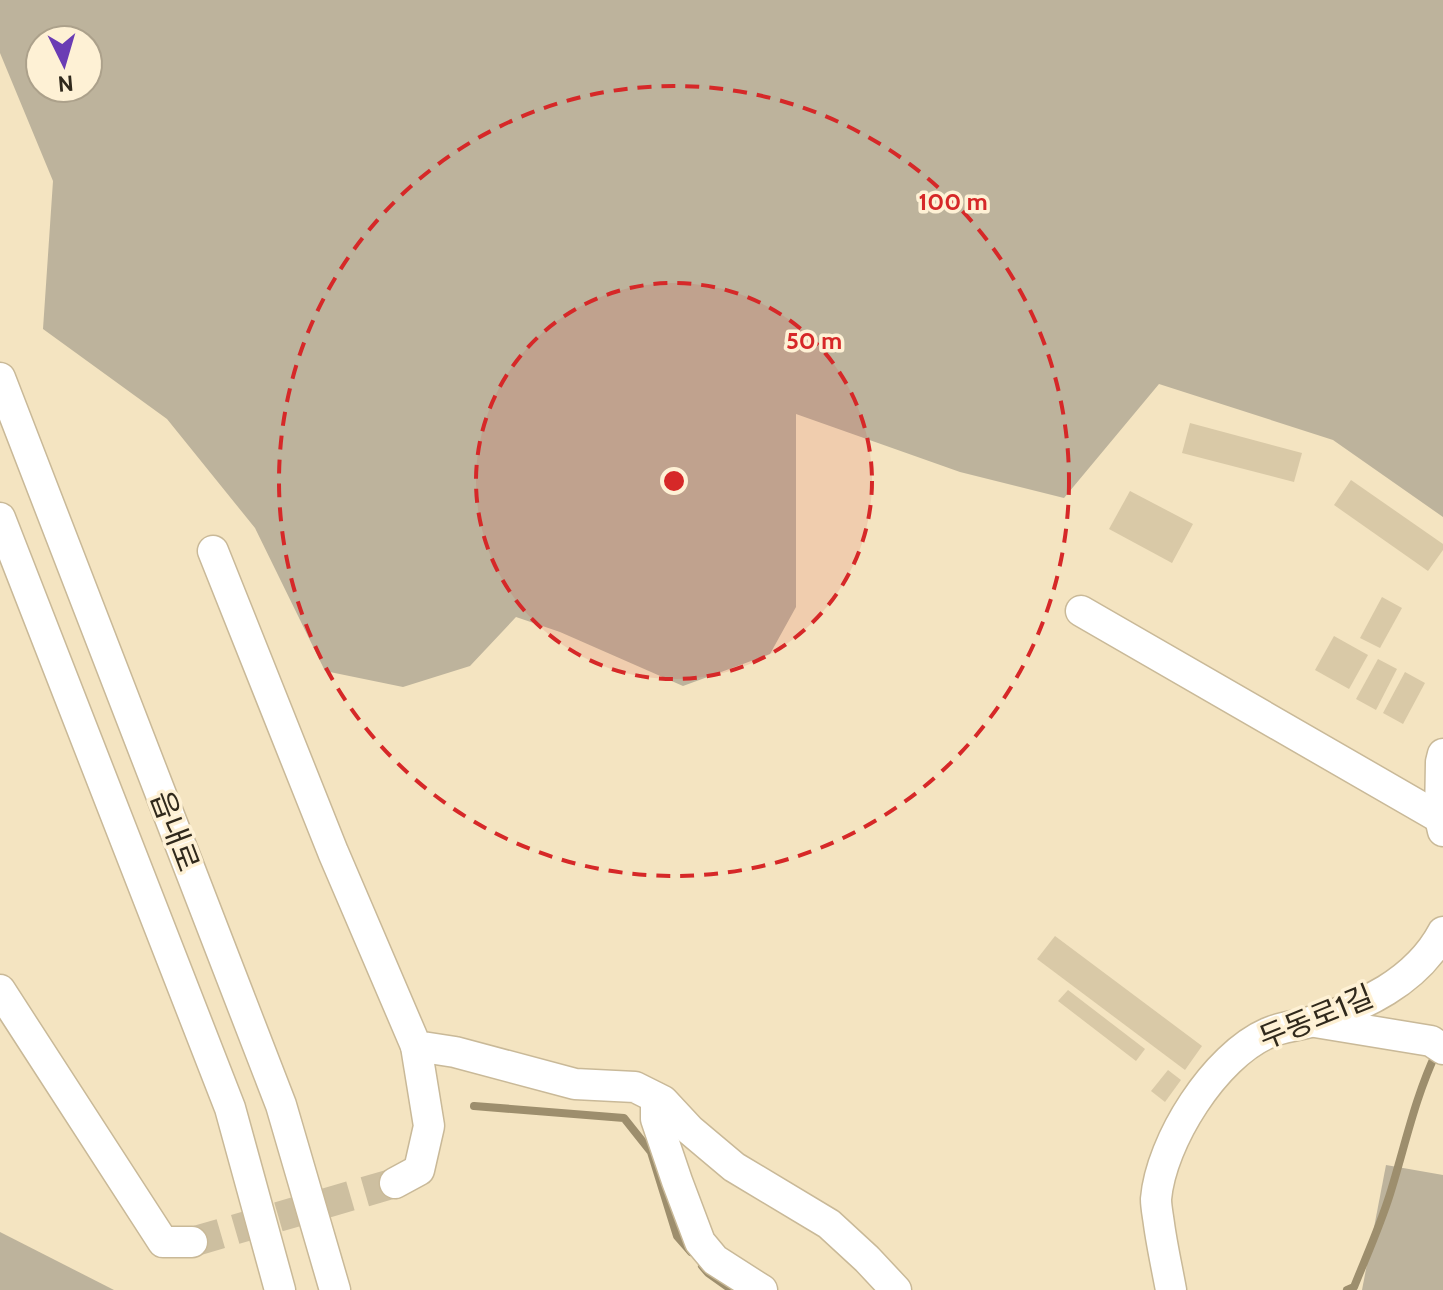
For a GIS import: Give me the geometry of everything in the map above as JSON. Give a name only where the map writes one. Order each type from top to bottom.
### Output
[{"type":"street","name":"읍내로","points":[[0,378],[281,1105],[335,1290]]},
{"type":"street","name":"읍내로","points":[[0,518],[230,1108],[280,1290]]},
{"type":"street","points":[[213,551],[333,852],[416,1046],[429,1126],[419,1170],[395,1183]]},
{"type":"street","points":[[1081,611],[1442,825]]},
{"type":"street","points":[[1442,759],[1442,825]]},
{"type":"street","name":"두동로1길","points":[[1171,1290],[1156,1202],[1170,1148],[1198,1095],[1241,1048],[1270,1032],[1313,1021],[1362,1003],[1398,983],[1418,966],[1443,932]]},
{"type":"street","points":[[0,990],[163,1242],[192,1242]]},
{"type":"street","points":[[1313,1021],[1437,1045]]},
{"type":"street","points":[[416,1046],[455,1052],[575,1084],[635,1087],[663,1101],[690,1130],[734,1167],[829,1224],[896,1290]]},
{"type":"street","points":[[656,1098],[656,1119],[700,1242],[715,1260],[762,1290]]},
{"type":"shaded area","points":[[0,0],[1443,0],[1443,517],[1333,440],[1159,384],[1064,498],[960,472],[796,414],[796,607],[770,654],[683,686],[560,632],[516,617],[470,666],[403,687],[325,671],[255,528],[167,419],[43,329],[53,181],[0,53]]},
{"type":"shaded area","points":[[1386,1165],[1443,1175],[1443,1290],[1362,1290]]},
{"type":"shaded area","points":[[0,1232],[114,1290],[0,1290]]},
{"type":"building","points":[[1190,423],[1302,453],[1294,482],[1182,453]]},
{"type":"building","points":[[1351,480],[1443,544],[1443,550],[1428,571],[1334,505]]},
{"type":"building","points":[[1130,491],[1193,524],[1172,563],[1109,529]]},
{"type":"building","points":[[1382,597],[1402,608],[1380,648],[1360,638]]},
{"type":"building","points":[[1334,636],[1368,655],[1349,689],[1315,670]]},
{"type":"building","points":[[1378,659],[1397,669],[1376,710],[1356,699]]},
{"type":"building","points":[[1405,672],[1425,683],[1403,724],[1383,713]]},
{"type":"building","points":[[1055,936],[1202,1046],[1185,1070],[1037,959]]},
{"type":"building","points":[[1068,990],[1145,1049],[1136,1061],[1058,1001]]},
{"type":"building","points":[[1168,1070],[1181,1080],[1165,1102],[1151,1091]]},
{"type":"waterway","points":[[1347,1290],[1354,1287],[1382,1218],[1416,1104],[1437,1051]]},
{"type":"waterway","points":[[474,1106],[624,1118],[651,1152],[677,1236],[691,1252]]},
{"type":"waterway","points":[[702,1266],[732,1290]]},
{"type":"tunnel","points":[[192,1242],[395,1183]]}]
